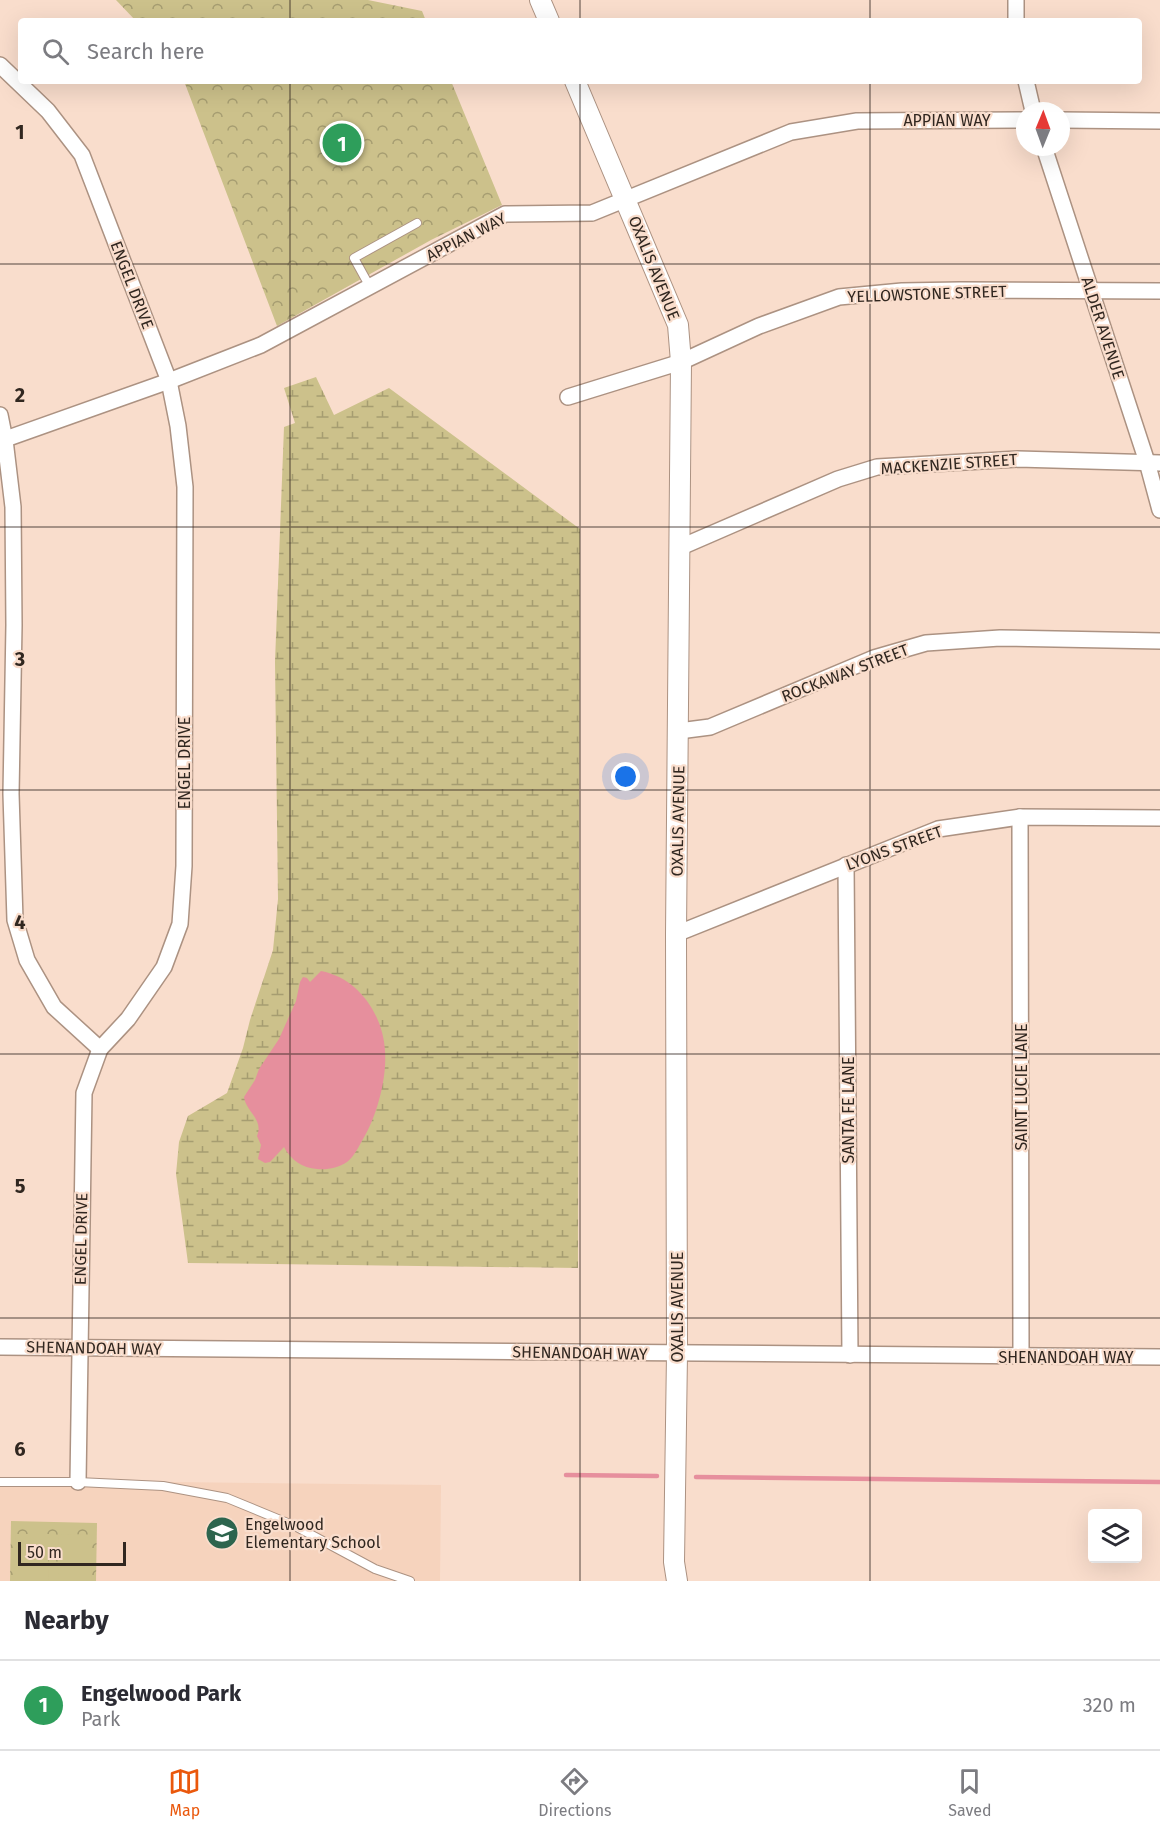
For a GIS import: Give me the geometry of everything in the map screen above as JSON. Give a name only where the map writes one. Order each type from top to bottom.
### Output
[{"type":"street","points":[[540,0],[548,18]]},
{"type":"street","points":[[1016,0],[1016,18]]},
{"type":"street","name":"ENGEL DRIVE","points":[[0,65],[18,82]]},
{"type":"street","name":"ENGEL DRIVE","points":[[20,84],[48,111],[82,155],[169,381],[178,426],[185,487],[184,866],[180,924],[164,967],[128,1019],[100,1049],[84,1093],[78,1482]]},
{"type":"street","name":"OXALIS AVENUE","points":[[576,84],[678,326],[681,362],[676,934],[677,1354],[674,1562],[677,1581]]},
{"type":"street","points":[[1027,84],[1031,102]]},
{"type":"street","name":"APPIAN WAY","points":[[3,440],[169,381],[261,345],[505,214],[592,213],[791,132],[857,121],[1016,120]]},
{"type":"street","points":[[1070,120],[1160,121]]},
{"type":"street","name":"ALDER AVENUE","points":[[1047,156],[1091,290],[1154,463],[1160,510]]},
{"type":"street","name":"YELLOWSTONE STREET","points":[[568,398],[681,362],[759,326],[838,297],[902,291],[948,290],[1160,291]]},
{"type":"street","points":[[0,415],[13,507],[7,625],[5,794],[15,920],[27,960],[54,1008],[100,1049]]},
{"type":"street","name":"MACKENZIE STREET","points":[[681,547],[838,479],[877,467],[1018,459],[1154,463]]},
{"type":"street","name":"ROCKAWAY STREET","points":[[679,731],[711,727],[874,658],[926,643],[1000,638],[1160,641]]},
{"type":"street","name":"LYONS STREET","points":[[676,934],[938,829],[1020,817],[1160,818]]},
{"type":"street","name":"SAINT LUCIE LANE","points":[[1020,817],[1022,1356]]},
{"type":"street","name":"SANTA FE LANE","points":[[846,865],[850,1355]]},
{"type":"street","name":"SHENANDOAH WAY","points":[[0,1347],[1160,1357]]},
{"type":"lane","points":[[370,287],[354,258],[417,223]]},
{"type":"lane","points":[[0,1482],[78,1482],[163,1486],[227,1498],[295,1526],[375,1569],[410,1581]]},
{"type":"shaded area","points":[[321,971],[346,981],[357,990],[374,1011],[385,1051],[383,1085],[377,1108],[356,1151],[344,1164],[325,1169],[306,1167],[290,1156],[284,1147],[270,1162],[265,1163],[258,1159],[261,1145],[257,1136],[258,1125],[244,1097],[279,1039],[296,1001],[303,977],[310,982]]},
{"type":"shaded area","name":"Engelwood Elementary School","points":[[0,1480],[441,1485],[440,1581],[0,1581]]},
{"type":"green space","points":[[116,0],[368,0],[422,11],[425,18],[133,18]]},
{"type":"green space","points":[[185,84],[452,84],[502,205],[431,240],[277,326]]},
{"type":"green space","points":[[316,377],[334,415],[389,388],[580,529],[578,1268],[188,1263],[176,1174],[179,1142],[188,1116],[227,1093],[273,950],[278,899],[275,662],[284,427],[295,423],[284,388]]},
{"type":"green space","points":[[11,1521],[97,1523],[96,1581],[10,1581]]},
{"type":"green space","points":[[16,1534],[49,1534],[48,1581],[15,1581]]},
{"type":"green space","points":[[59,1534],[92,1535],[91,1581],[58,1581]]},
{"type":"waterway","points":[[566,1475],[657,1476]]},
{"type":"waterway","points":[[696,1477],[1160,1482]]},
{"type":"place","name":"Engelwood Park","points":[[342,143]]},
{"type":"place","name":"Engelwood Elementary School","points":[[222,1533]]}]
